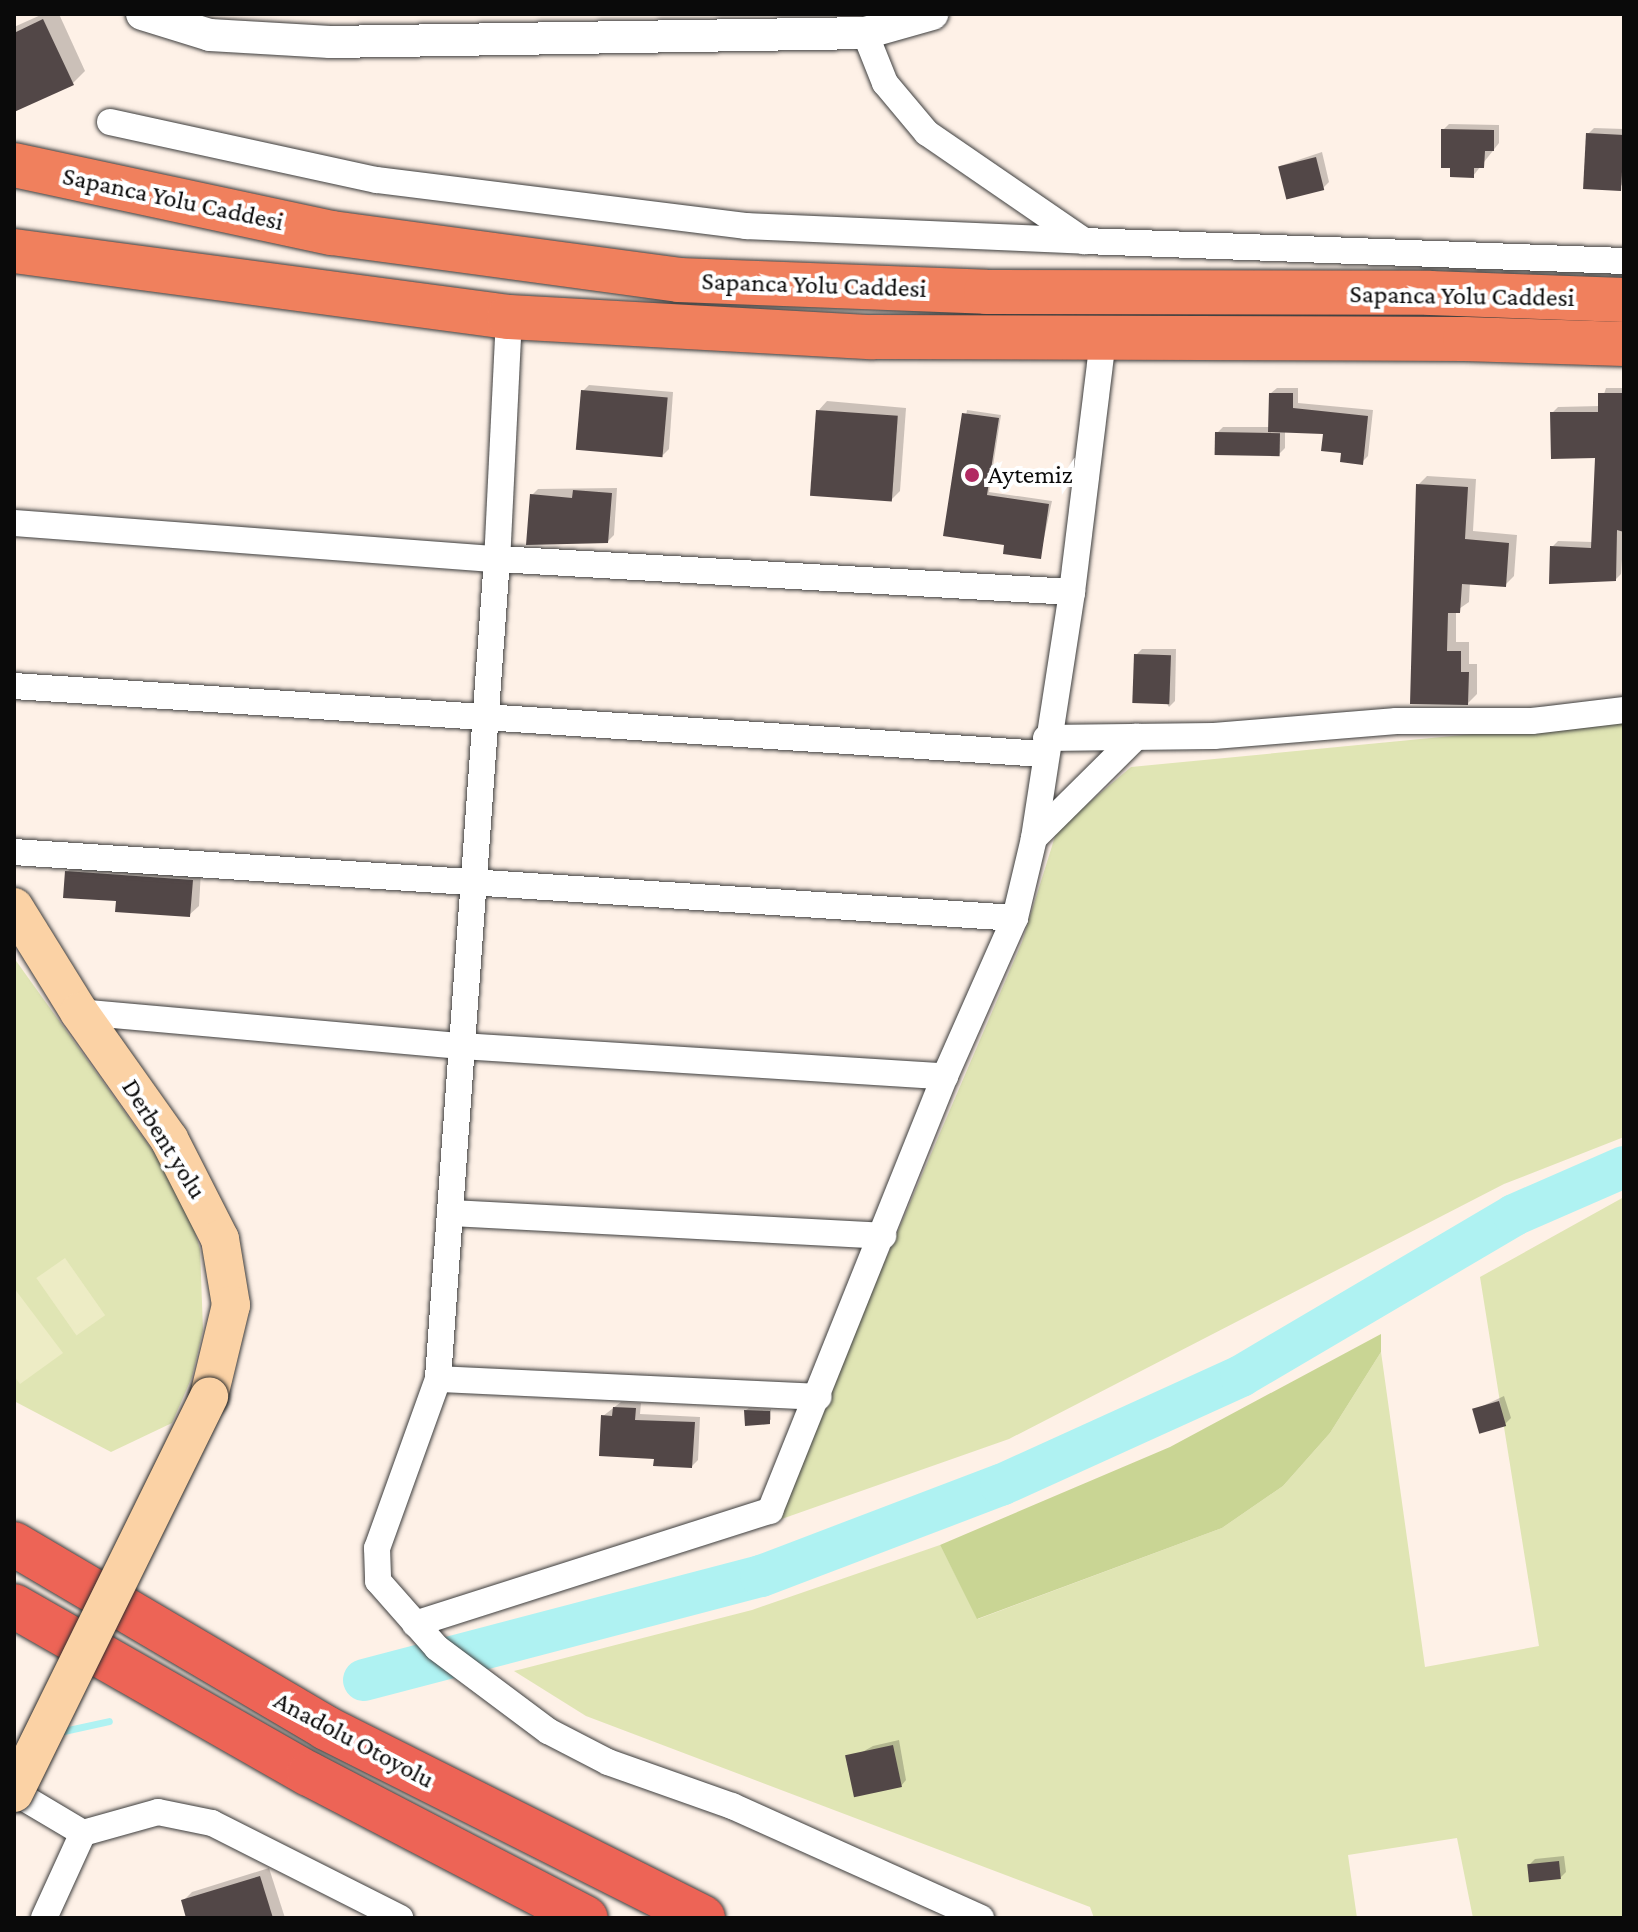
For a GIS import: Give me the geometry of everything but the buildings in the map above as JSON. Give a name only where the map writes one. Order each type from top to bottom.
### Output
[{"type":"highway","name":"Sapanca Yolu Caddesi","points":[[14,165],[332,233],[679,280],[986,292],[1430,293],[1624,300]]},
{"type":"highway","name":"Sapanca Yolu Caddesi","points":[[14,251],[509,317],[871,337],[1465,339],[1624,344]]},
{"type":"highway","name":"Anadolu Otoyolu","points":[[14,1544],[326,1728],[703,1918]]},
{"type":"highway","name":"Anadolu Otoyolu","points":[[14,1606],[323,1781],[586,1918]]},
{"type":"main road","name":"Derbent yolu","points":[[14,907],[79,1012],[169,1139],[220,1239],[231,1305],[209,1396],[14,1792]]},
{"type":"street","points":[[142,14],[210,35],[263,41],[865,33],[932,14]]},
{"type":"street","points":[[865,33],[885,83],[927,133],[1084,241]]},
{"type":"street","points":[[110,122],[377,180],[730,224],[1624,261]]},
{"type":"street","points":[[509,317],[497,559],[438,1379],[375,1566],[378,1581],[437,1648],[579,1749],[732,1806],[981,1918]]},
{"type":"street","points":[[415,1624],[770,1511],[819,1397],[945,1076],[1015,918],[1034,838],[1045,746],[1072,592],[1103,340]]},
{"type":"street","points":[[14,523],[497,559],[1072,592]]},
{"type":"street","points":[[14,686],[484,720],[1045,746],[1136,737],[1396,721],[1532,721],[1624,710]]},
{"type":"street","points":[[1034,838],[1136,737]]},
{"type":"street","points":[[14,852],[1015,918]]},
{"type":"street","points":[[79,1012],[462,1046],[945,1076]]},
{"type":"street","points":[[450,1213],[883,1236]]},
{"type":"street","points":[[438,1379],[819,1397]]},
{"type":"street","points":[[14,1792],[83,1833]]},
{"type":"street","points":[[44,1918],[83,1833],[134,1815],[158,1812],[201,1820],[257,1843],[400,1918]]},
{"type":"green space","points":[[1624,710],[1624,1137],[1504,1184],[1009,1439],[773,1522],[1022,942],[1057,830],[1131,767],[1504,731]]},
{"type":"green space","points":[[14,958],[157,1157],[189,1213],[200,1249],[203,1330],[192,1377],[172,1423],[111,1452],[14,1401]]},
{"type":"green space","points":[[1624,1197],[1624,1918],[1473,1918],[1457,1838],[1348,1855],[1357,1918],[1094,1918],[1090,1907],[586,1716],[514,1671],[752,1610],[940,1545],[978,1619],[1222,1528],[1283,1486],[1330,1433],[1381,1352],[1425,1667],[1539,1646],[1480,1277]]},
{"type":"green space","points":[[65,1258],[105,1315],[76,1335],[36,1278]]},
{"type":"green space","points":[[14,1288],[63,1353],[20,1384],[14,1376]]},
{"type":"green space","points":[[1381,1334],[1381,1352],[1330,1433],[1283,1486],[1222,1528],[977,1619],[940,1545],[1170,1447]]},
{"type":"waterway","points":[[364,1680],[761,1576],[1001,1485],[1241,1376],[1514,1215],[1624,1167]]},
{"type":"waterway","points":[[59,1732],[109,1721]]},
{"type":"place","name":"Aytemiz","points":[[972,475]]}]
